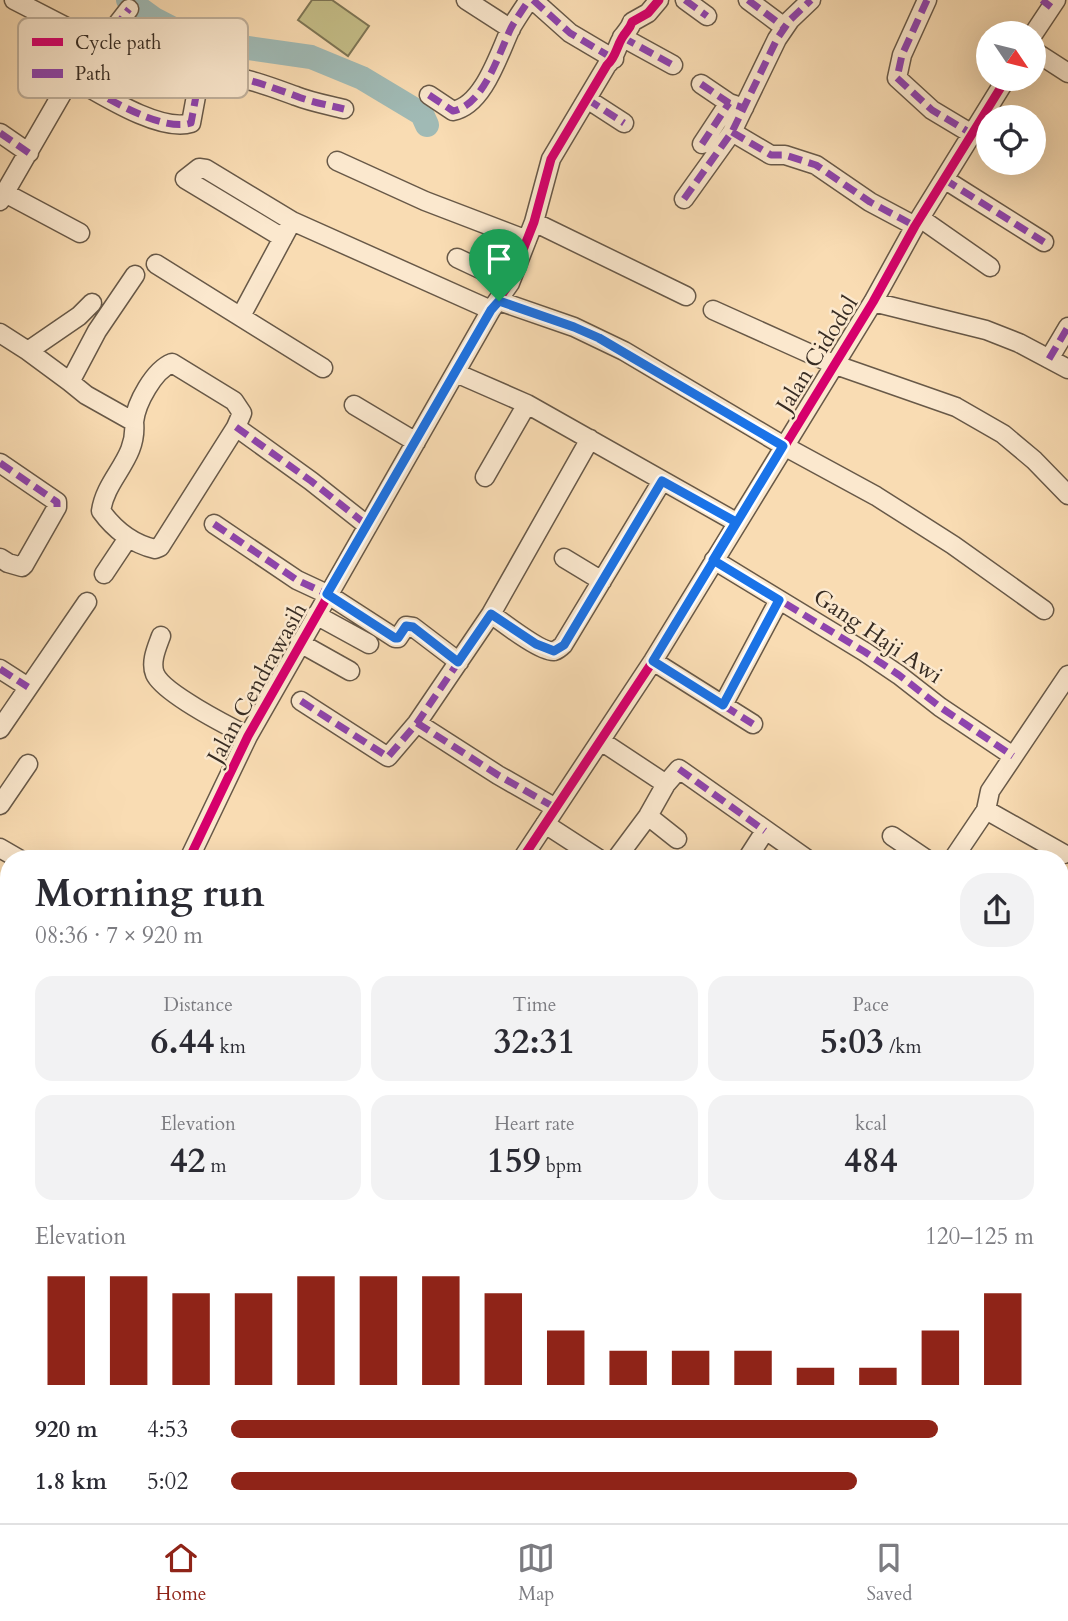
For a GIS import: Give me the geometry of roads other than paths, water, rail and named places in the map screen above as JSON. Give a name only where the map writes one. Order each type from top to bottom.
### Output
[{"type":"street","points":[[14,0],[49,18]]},
{"type":"street","points":[[466,0],[511,29]]},
{"type":"street","points":[[429,95],[453,111],[471,102],[500,57],[511,29],[531,0],[570,33],[614,59]]},
{"type":"street","points":[[659,0],[648,13],[632,22],[631,28],[622,37],[673,65]]},
{"type":"street","points":[[685,0],[707,16]]},
{"type":"street","points":[[748,0],[784,27]]},
{"type":"street","points":[[702,144],[736,105],[784,27],[811,0]]},
{"type":"street","points":[[927,0],[918,24],[901,55],[897,78],[932,110],[972,134]]},
{"type":"street","points":[[1040,21],[1050,2]]},
{"type":"street","points":[[123,18],[129,9]]},
{"type":"street","name":"Jalan Cendrawasih","points":[[193,850],[248,736],[327,594],[510,283],[534,222],[551,159],[607,65],[614,59],[622,37]]},
{"type":"street","points":[[1046,59],[1068,73]]},
{"type":"street","points":[[248,80],[344,109]]},
{"type":"street","points":[[701,84],[736,105]]},
{"type":"street","name":"Jalan Cidodol","points":[[528,850],[653,661],[999,91]]},
{"type":"street","points":[[61,98],[2,197],[80,233]]},
{"type":"street","points":[[109,98],[140,115],[170,124],[187,125],[191,123],[197,98]]},
{"type":"street","points":[[587,99],[624,123]]},
{"type":"street","points":[[684,198],[732,132],[736,105]]},
{"type":"street","points":[[732,132],[771,156],[785,155],[816,165],[870,202],[917,222],[990,267]]},
{"type":"street","points":[[0,133],[29,153]]},
{"type":"street","points":[[337,161],[436,206],[527,240]]},
{"type":"street","points":[[283,238],[185,179],[199,168],[206,169],[292,220],[495,305],[574,327],[599,338],[783,446],[876,496],[953,545],[1044,610]]},
{"type":"street","points":[[944,179],[1044,242]]},
{"type":"street","points":[[241,316],[292,220]]},
{"type":"street","points":[[534,222],[686,296]]},
{"type":"street","points":[[457,258],[510,283]]},
{"type":"street","points":[[156,264],[323,368]]},
{"type":"street","points":[[70,382],[96,331],[135,275]]},
{"type":"street","points":[[873,301],[978,328],[1019,343],[1068,369]]},
{"type":"street","points":[[28,351],[79,316],[92,303]]},
{"type":"street","points":[[713,310],[833,364],[956,407],[1003,434],[1034,460],[1068,495]]},
{"type":"street","points":[[1049,359],[1068,327]]},
{"type":"street","points":[[0,333],[86,395],[134,422]]},
{"type":"street","points":[[170,363],[237,405],[242,416],[160,547],[150,548],[128,538],[108,521],[101,511],[103,499],[132,450],[136,436],[134,422],[135,408],[145,390],[170,363]]},
{"type":"street","points":[[456,373],[527,404],[736,522]]},
{"type":"street","points":[[485,477],[527,404]]},
{"type":"street","points":[[354,405],[416,442]]},
{"type":"street","points":[[236,427],[368,526]]},
{"type":"street","points":[[301,701],[388,757],[417,723],[491,614],[590,439]]},
{"type":"street","points":[[0,463],[57,502],[57,507],[22,567],[8,564],[0,558]]},
{"type":"street","points":[[491,614],[536,644],[554,651],[564,645],[662,481]]},
{"type":"street","points":[[214,524],[297,580],[327,594],[395,638],[398,638],[406,626],[413,627],[458,662]]},
{"type":"street","points":[[104,574],[128,538]]},
{"type":"street","points":[[564,558],[602,581]]},
{"type":"street","name":"Gang Haji Awi","points":[[713,560],[865,652],[1013,756]]},
{"type":"street","points":[[723,705],[779,600]]},
{"type":"street","points":[[0,729],[88,602]]},
{"type":"street","points":[[316,615],[369,644]]},
{"type":"street","points":[[161,636],[154,671],[161,682],[174,693],[248,736]]},
{"type":"street","points":[[300,643],[349,671]]},
{"type":"street","points":[[653,661],[753,724]]},
{"type":"street","points":[[0,668],[28,687]]},
{"type":"street","points":[[959,850],[986,810],[990,791],[1068,675]]},
{"type":"street","points":[[417,723],[554,807]]},
{"type":"street","points":[[601,741],[666,784]]},
{"type":"street","points":[[0,805],[28,764]]},
{"type":"street","points":[[623,850],[648,816],[666,784],[679,769],[794,850]]},
{"type":"street","points":[[986,810],[1057,850]]},
{"type":"street","points":[[648,816],[677,839]]},
{"type":"street","points":[[545,824],[585,850]]},
{"type":"street","points":[[753,850],[765,831]]},
{"type":"street","points":[[892,836],[913,850]]},
{"type":"waterway","points":[[128,0],[153,18]]},
{"type":"waterway","points":[[248,48],[311,57],[362,78],[422,114],[427,125]]}]
